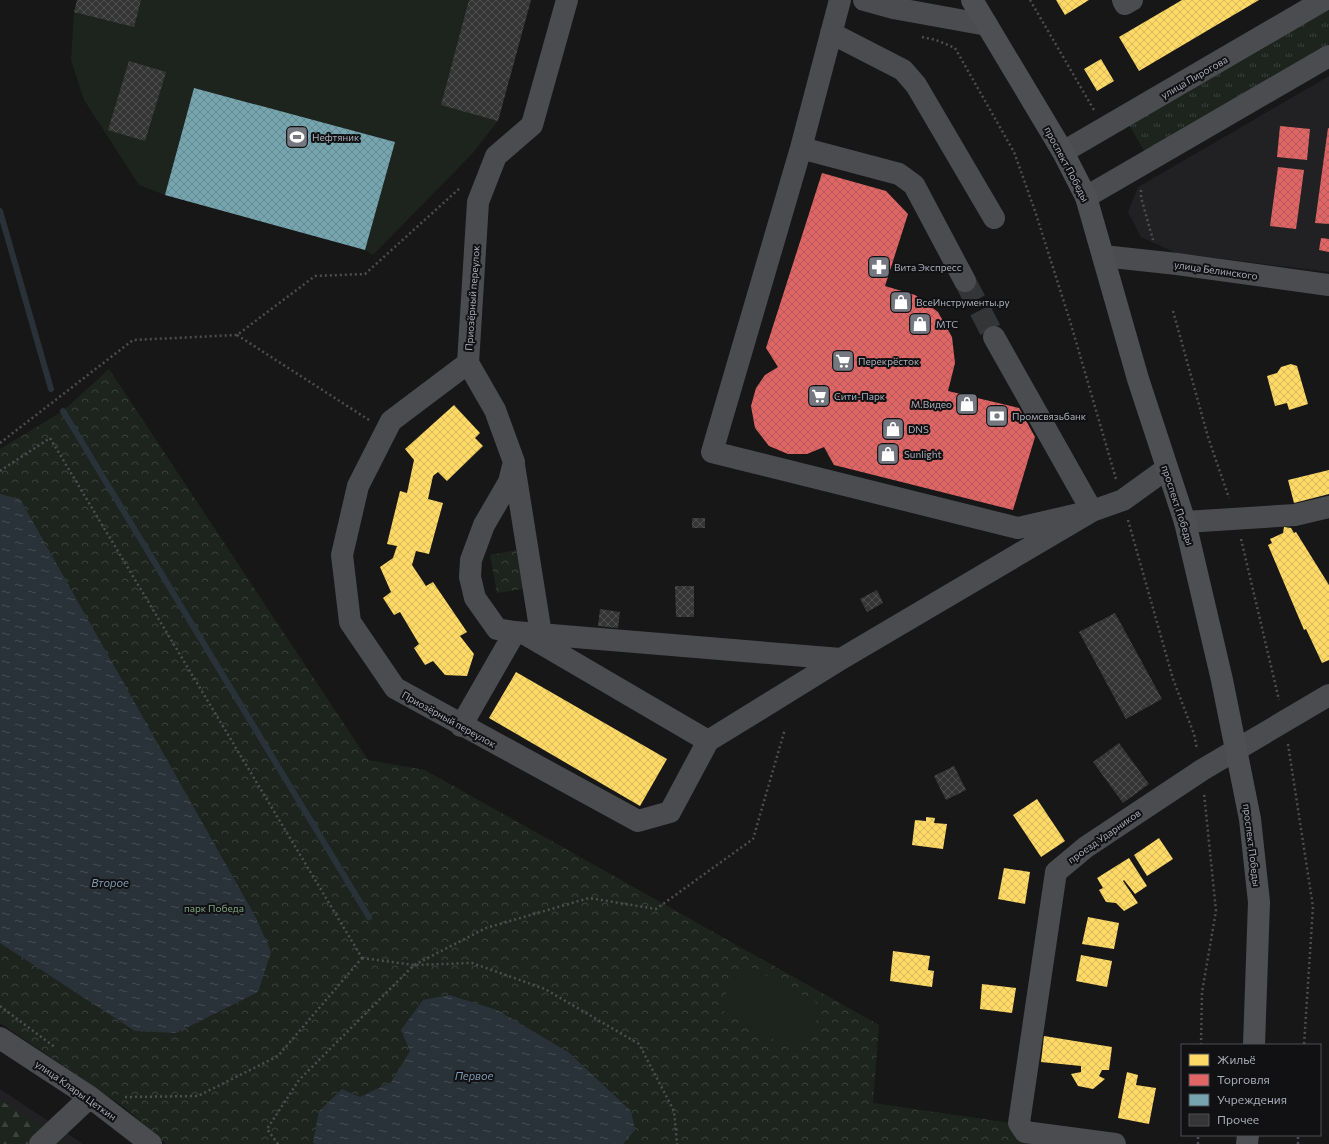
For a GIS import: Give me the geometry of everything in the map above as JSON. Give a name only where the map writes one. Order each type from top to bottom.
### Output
[{"type":"main road","name":"проспект Победы","points":[[972,0],[1063,152],[1086,197],[1138,379],[1166,470],[1185,522],[1221,673],[1235,750],[1250,818],[1259,902],[1254,1044]]},
{"type":"street","name":"Приозёрный переулок","points":[[567,0],[532,124],[496,156],[478,202],[468,363],[391,421],[358,486],[342,555],[350,622],[395,688],[638,821],[670,812],[708,741]]},
{"type":"street","points":[[840,0],[801,148],[712,452],[1018,528],[1092,511],[1122,500],[1166,470]]},
{"type":"street","points":[[864,0],[893,8],[987,25]]},
{"type":"street","points":[[1123,0],[1125,4],[1132,0]]},
{"type":"street","name":"улица Пирогова","points":[[1063,152],[1324,0]]},
{"type":"street","points":[[831,33],[903,70],[916,85],[994,218]]},
{"type":"street","points":[[1086,197],[1329,56]]},
{"type":"street","points":[[801,148],[899,174],[914,185],[965,281]]},
{"type":"street","name":"улица Белинского","points":[[1103,256],[1177,264],[1329,285]]},
{"type":"street","points":[[994,338],[1092,511]]},
{"type":"street","points":[[468,363],[495,410],[514,463],[541,634]]},
{"type":"street","points":[[514,463],[508,482],[484,525],[471,560],[470,577],[475,598],[497,629],[525,634],[708,741],[841,659],[1092,511]]},
{"type":"street","points":[[1185,522],[1236,518],[1295,516],[1329,507]]},
{"type":"street","points":[[516,632],[841,659]]},
{"type":"street","points":[[462,726],[516,632]]},
{"type":"street","name":"проезд Ударников","points":[[1115,1144],[1025,1132],[1019,1123],[1056,872],[1086,847],[1202,770],[1329,695]]},
{"type":"street","name":"улица Клары Цеткин","points":[[0,1038],[90,1097],[151,1144]]},
{"type":"street","points":[[40,1144],[90,1097]]},
{"type":"path","points":[[1030,0],[1094,112]]},
{"type":"path","points":[[0,443],[133,340],[237,335],[315,276],[365,274],[462,187]]},
{"type":"path","points":[[1141,190],[1141,197],[1154,241]]},
{"type":"path","points":[[1173,311],[1208,437],[1236,518],[1284,721],[1313,907],[1304,1044]]},
{"type":"path","points":[[237,335],[386,431]]},
{"type":"path","points":[[0,471],[50,438],[362,958]]},
{"type":"path","points":[[278,1144],[268,1129],[299,1080],[414,965],[486,928],[589,898],[656,909],[753,839],[785,729]]},
{"type":"path","points":[[362,958],[414,965],[472,963],[545,989],[639,1044],[674,1111],[677,1144]]},
{"type":"path","points":[[124,1098],[198,1096],[278,1056],[362,958]]},
{"type":"path","points":[[0,1006],[62,1052]]},
{"type":"shaded area","points":[[1329,76],[1329,272],[1176,253],[1141,237],[1128,212],[1138,187]]},
{"type":"shaded area","points":[[0,1089],[59,1128],[83,1144],[0,1144]]},
{"type":"green space","name":"Нефтяник","points":[[77,0],[531,0],[498,121],[472,154],[373,255],[365,250],[165,195],[139,185],[84,100],[71,60],[74,12]]},
{"type":"green space","points":[[1329,6],[1329,44],[1145,152],[1129,125]]},
{"type":"green space","name":"парк Победa","points":[[109,369],[368,760],[425,770],[879,1025],[873,1103],[1011,1123],[1028,1144],[166,1144],[124,1107],[0,1023],[0,449],[63,411]]},
{"type":"green space","points":[[516,550],[523,589],[497,593],[490,555]]},
{"type":"green space","points":[[743,963],[824,1007],[798,1053],[718,1008]]},
{"type":"green space","points":[[0,1100],[9,1106],[67,1144],[0,1144]]},
{"type":"water","name":"Второе","points":[[0,494],[20,499],[256,918],[271,952],[258,992],[176,1033],[135,1031],[0,943]]},
{"type":"water","name":"Первое","points":[[449,995],[497,1010],[568,1052],[631,1111],[635,1130],[623,1144],[315,1144],[313,1142],[319,1111],[342,1089],[360,1097],[391,1082],[410,1051],[401,1030],[423,1000]]},
{"type":"building: Жильё","points":[[1056,0],[1089,0],[1065,15]]},
{"type":"building: Жильё","points":[[1182,0],[1259,0],[1139,71],[1119,37]]},
{"type":"building: Жильё","points":[[1101,59],[1114,81],[1097,91],[1084,69]]},
{"type":"building: Жильё","points":[[1291,364],[1297,366],[1308,404],[1289,410],[1287,403],[1275,406],[1267,376],[1277,373],[1281,367]]},
{"type":"building: Жильё","points":[[454,405],[480,433],[475,438],[483,446],[447,481],[438,472],[433,476],[428,499],[443,503],[429,554],[416,551],[412,565],[426,586],[433,582],[467,632],[460,636],[474,654],[467,676],[445,675],[433,661],[425,665],[414,648],[419,644],[400,612],[394,615],[383,598],[391,592],[380,567],[393,558],[397,546],[387,544],[400,491],[407,493],[414,460],[405,449]]},
{"type":"building: Жильё","points":[[1329,470],[1329,494],[1294,503],[1288,480]]},
{"type":"building: Жильё","points":[[1284,527],[1291,528],[1294,533],[1296,532],[1329,585],[1329,660],[1322,663],[1306,629],[1304,630],[1268,545],[1272,543],[1270,539],[1283,533]]},
{"type":"building: Жильё","points":[[516,672],[667,759],[640,806],[489,718]]},
{"type":"building: Жильё","points":[[1037,799],[1065,841],[1041,857],[1013,815]]},
{"type":"building: Жильё","points":[[926,817],[935,818],[934,823],[947,824],[943,849],[912,845],[915,820],[926,821]]},
{"type":"building: Жильё","points":[[1159,838],[1173,859],[1147,876],[1134,855]]},
{"type":"building: Жильё","points":[[1129,858],[1147,886],[1135,894],[1124,880],[1123,881],[1138,903],[1124,911],[1116,903],[1106,902],[1099,890],[1103,888],[1097,878]]},
{"type":"building: Жильё","points":[[1004,868],[1030,872],[1025,904],[998,899]]},
{"type":"building: Жильё","points":[[1088,917],[1119,923],[1114,949],[1082,944]]},
{"type":"building: Жильё","points":[[893,951],[930,956],[928,970],[934,971],[932,987],[890,981]]},
{"type":"building: Жильё","points":[[1081,955],[1112,961],[1107,987],[1076,981]]},
{"type":"building: Жильё","points":[[982,984],[1016,988],[1012,1013],[980,1009]]},
{"type":"building: Жильё","points":[[1044,1036],[1112,1047],[1109,1070],[1102,1070],[1099,1076],[1105,1079],[1093,1089],[1078,1086],[1071,1074],[1081,1072],[1081,1066],[1041,1062]]},
{"type":"building: Жильё","points":[[1127,1072],[1138,1075],[1136,1085],[1156,1088],[1149,1124],[1118,1118]]},
{"type":"building: Торговля","points":[[1280,126],[1310,129],[1307,160],[1277,157]]},
{"type":"building: Торговля","points":[[1329,128],[1329,224],[1315,223]]},
{"type":"building: Торговля","points":[[1278,167],[1304,170],[1296,229],[1270,226]]},
{"type":"building: Торговля","points":[[822,173],[886,191],[908,214],[885,286],[915,295],[938,312],[952,337],[955,363],[948,391],[1019,408],[1035,437],[1013,510],[834,465],[824,447],[807,454],[788,454],[769,446],[755,428],[751,406],[756,388],[765,375],[778,367],[766,348]]},
{"type":"building: Торговля","points":[[1321,238],[1329,239],[1329,252],[1319,250]]},
{"type":"building: Учреждения","points":[[194,88],[395,142],[365,250],[165,195]]},
{"type":"building: Прочее","points":[[77,0],[141,0],[134,27],[74,12]]},
{"type":"building: Прочее","points":[[469,0],[531,0],[498,121],[441,105]]},
{"type":"building: Прочее","points":[[129,61],[166,72],[145,141],[108,130]]},
{"type":"building: Прочее","points":[[692,518],[705,518],[705,528],[692,528]]},
{"type":"building: Прочее","points":[[675,586],[694,586],[694,617],[676,617]]},
{"type":"building: Прочее","points":[[877,590],[883,603],[867,612],[860,599]]},
{"type":"building: Прочее","points":[[600,609],[620,612],[618,628],[598,626]]},
{"type":"building: Прочее","points":[[1115,613],[1162,699],[1126,719],[1079,632]]},
{"type":"building: Прочее","points":[[1119,743],[1149,784],[1123,803],[1093,762]]},
{"type":"building: Прочее","points":[[954,766],[966,790],[946,800],[934,776]]},
{"type":"waterway","points":[[0,211],[51,389]]},
{"type":"waterway","points":[[63,411],[369,917]]},
{"type":"tunnel","points":[[965,281],[994,337]]},
{"type":"place","name":"Нефтяник","points":[[297,137]]},
{"type":"place","name":"Вита Экспресс","points":[[879,267]]},
{"type":"place","name":"ВсеИнструменты.ру","points":[[901,302]]},
{"type":"place","name":"МТС","points":[[920,324]]},
{"type":"place","name":"Перекрёсток","points":[[843,361]]},
{"type":"place","name":"Сити-Парк","points":[[819,396]]},
{"type":"place","name":"М.Видео","points":[[967,404]]},
{"type":"place","name":"Промсвязьбанк","points":[[997,416]]},
{"type":"place","name":"DNS","points":[[893,429]]},
{"type":"place","name":"Sunlight","points":[[888,454]]}]
